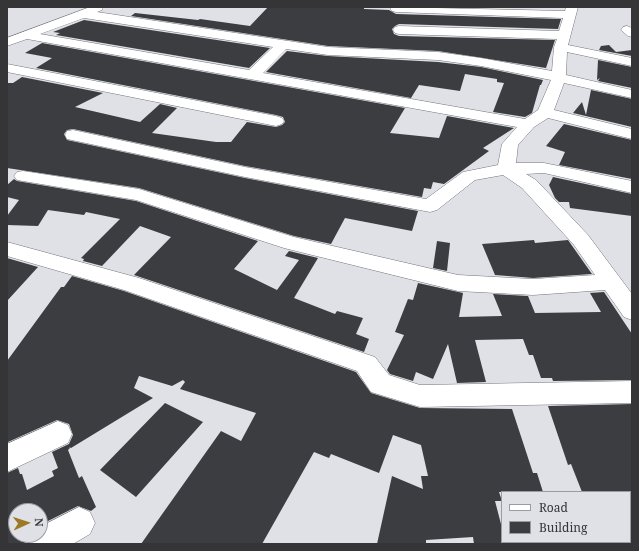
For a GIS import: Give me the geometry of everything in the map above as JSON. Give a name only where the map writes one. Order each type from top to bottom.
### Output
[{"type":"street","points":[[7,42],[101,7]]},
{"type":"street","points":[[396,9],[571,11],[563,41],[559,78],[545,114],[528,124],[510,144],[506,169]]},
{"type":"street","points":[[84,14],[328,51],[438,56],[481,62],[632,94]]},
{"type":"street","points":[[399,30],[563,41],[632,62]]},
{"type":"street","points":[[25,35],[528,124]]},
{"type":"street","points":[[253,75],[283,44]]},
{"type":"street","points":[[7,68],[276,121]]},
{"type":"street","points":[[545,114],[632,134]]},
{"type":"street","points":[[73,135],[245,172],[430,206],[469,176],[506,169],[544,168],[632,187]]},
{"type":"street","points":[[506,169],[529,184],[581,240],[632,312]]},
{"type":"street","points":[[23,176],[139,195],[291,243],[458,283],[533,287],[612,282]]},
{"type":"street","points":[[7,249],[131,284],[366,364],[380,384],[420,396],[632,392]]},
{"type":"street","points":[[7,458],[58,434]]},
{"type":"street","points":[[42,544],[79,523]]},
{"type":"building","points":[[268,7],[364,7],[364,9],[389,10],[396,14],[561,19],[558,29],[399,24],[392,29],[394,34],[399,36],[555,40],[546,68],[438,51],[328,46],[131,16],[135,13],[200,19],[250,26]]},
{"type":"building","points":[[84,20],[270,48],[249,68],[56,35],[60,33],[53,32]]},
{"type":"building","points":[[42,43],[405,108],[390,133],[439,138],[447,116],[514,128],[483,148],[489,151],[444,184],[433,182],[431,189],[424,188],[422,197],[245,166],[73,129],[67,130],[64,134],[67,140],[245,178],[418,211],[412,231],[345,218],[331,244],[294,236],[139,188],[7,168],[7,83],[13,83],[22,77],[103,93],[75,107],[140,122],[160,104],[177,108],[152,133],[216,142],[231,142],[247,122],[276,127],[285,122],[283,117],[276,115],[36,68],[52,58],[25,53]]},
{"type":"building","points":[[609,45],[616,52],[632,50],[632,56],[599,50],[601,46]]},
{"type":"building","points":[[287,51],[328,56],[438,62],[481,67],[543,80],[540,85],[532,113],[525,117],[493,112],[504,83],[497,82],[497,79],[465,74],[460,91],[419,85],[411,98],[266,72]]},
{"type":"building","points":[[598,60],[632,67],[632,88],[598,81],[600,78],[597,80]]},
{"type":"building","points":[[591,90],[632,99],[632,127],[573,113],[582,102],[586,115]]},
{"type":"building","points":[[564,124],[632,140],[632,179],[559,165],[565,152],[546,146]]},
{"type":"building","points":[[553,177],[632,194],[632,216],[570,208],[569,202],[559,202],[555,198],[549,185]]},
{"type":"building","points":[[14,179],[17,181],[136,201],[258,241],[234,269],[277,290],[299,260],[285,256],[289,251],[318,258],[294,298],[335,314],[337,311],[363,318],[356,334],[369,339],[364,352],[134,275],[171,237],[140,226],[102,266],[83,261],[84,259],[81,258],[120,219],[86,212],[84,215],[48,210],[38,226],[7,225],[7,216],[19,200],[7,197],[7,185]]},
{"type":"building","points":[[534,240],[535,243],[568,240],[592,274],[533,278],[495,275],[482,244]]},
{"type":"building","points":[[437,241],[450,243],[447,271],[433,268]]},
{"type":"building","points":[[7,258],[38,267],[7,301]]},
{"type":"building","points":[[72,276],[124,291],[356,372],[371,393],[420,408],[512,409],[533,473],[537,473],[543,491],[499,492],[501,501],[495,501],[501,524],[502,543],[474,544],[473,537],[426,540],[426,544],[377,544],[392,476],[423,489],[421,476],[428,476],[421,445],[393,435],[379,473],[331,454],[329,458],[314,452],[262,544],[141,544],[221,431],[241,441],[256,413],[180,389],[185,382],[183,380],[172,386],[139,376],[134,388],[153,398],[71,448],[69,447],[70,448],[68,450],[79,478],[82,476],[96,507],[91,511],[78,506],[48,521],[48,503],[8,503],[8,543],[25,543],[7,544],[7,473],[18,468],[20,474],[22,474],[27,490],[54,476],[52,471],[58,468],[52,452],[69,444],[73,435],[69,424],[57,420],[8,442],[7,437],[7,361],[61,287],[64,287]]},
{"type":"building","points":[[418,283],[463,293],[459,317],[502,316],[493,294],[528,296],[535,313],[601,312],[590,293],[604,292],[632,334],[632,380],[553,381],[552,378],[541,378],[533,355],[529,355],[523,339],[475,340],[486,382],[457,383],[448,344],[433,379],[416,372],[413,381],[390,374],[387,370],[404,335],[395,332],[408,299],[413,300]]},
{"type":"building","points":[[165,403],[203,422],[136,497],[100,470]]},
{"type":"building","points":[[632,404],[632,492],[582,491],[571,464],[568,465],[548,406]]}]
